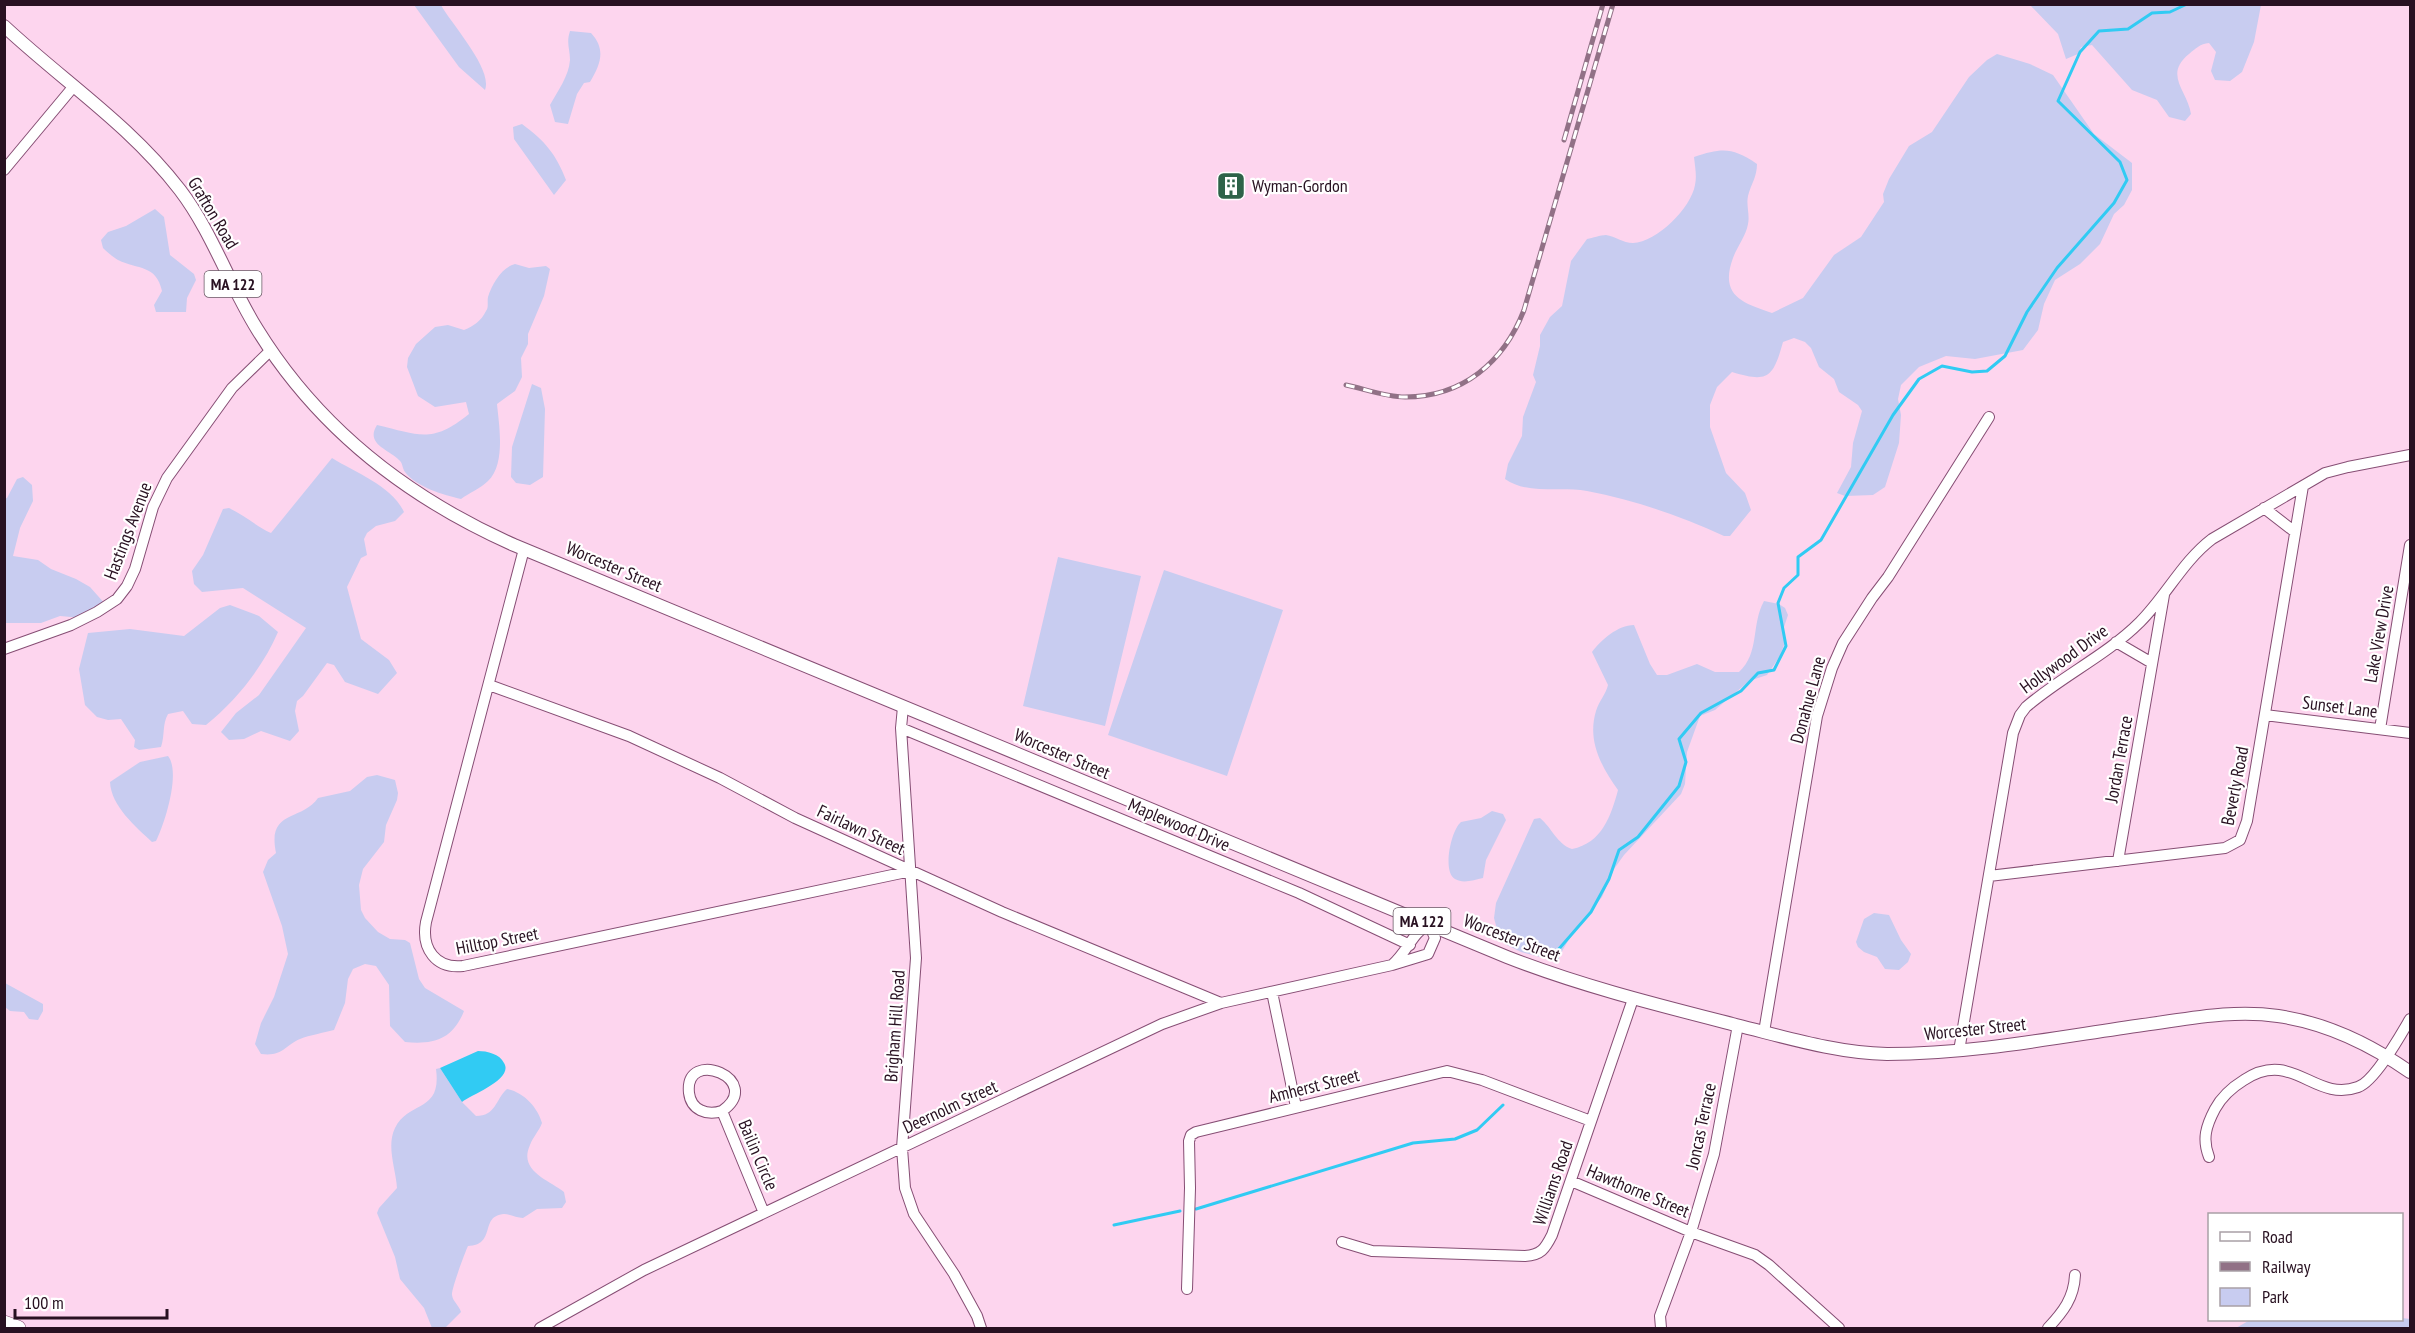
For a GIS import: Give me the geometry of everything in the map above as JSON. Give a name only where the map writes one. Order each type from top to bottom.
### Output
[{"type":"highway","points":[[4,1323],[18,1329]]},
{"type":"main road","name":"Grafton Road","points":[[4,26],[128,131],[181,191],[210,238],[256,328],[320,412],[361,452],[406,487],[475,527]]},
{"type":"main road","name":"Worcester Street","points":[[475,527],[903,707],[1540,970],[1633,999],[1813,1044],[1859,1052],[1887,1053],[1959,1051],[2211,1016],[2257,1013],[2325,1027],[2386,1055],[2410,1072]]},
{"type":"street","points":[[4,170],[74,86]]},
{"type":"street","name":"Hastings Avenue","points":[[4,649],[71,625],[117,599],[130,582],[153,507],[167,477],[231,388],[271,350]]},
{"type":"street","name":"Donahue Lane","points":[[1764,1032],[1817,716],[1832,668],[1843,643],[1888,577],[1989,417]]},
{"type":"street","name":"Hollywood Drive","points":[[1959,1051],[2013,733],[2020,715],[2034,700],[2116,642],[2141,621],[2204,545],[2325,473],[2410,455]]},
{"type":"street","name":"Beverly Road","points":[[1989,876],[2225,848],[2240,840],[2247,821],[2303,486]]},
{"type":"street","points":[[2264,508],[2295,532]]},
{"type":"street","name":"Lake View Drive","points":[[2380,729],[2410,545]]},
{"type":"street","name":"Hilltop Street","points":[[524,549],[425,930],[429,950],[433,957],[446,966],[463,966],[911,871]]},
{"type":"street","name":"Jordan Terrace","points":[[2118,861],[2164,594]]},
{"type":"street","points":[[2116,642],[2152,663]]},
{"type":"street","name":"Fairlawn Street","points":[[489,685],[629,736],[720,778],[795,818],[911,871],[1002,912],[1221,1003]]},
{"type":"street","name":"Brigham Hill Road","points":[[903,707],[900,728],[916,975],[902,1148],[905,1188],[911,1207],[954,1274],[977,1316],[981,1329]]},
{"type":"street","name":"Sunset Lane","points":[[2265,715],[2410,733]]},
{"type":"street","name":"Maplewood Drive","points":[[900,728],[1299,893],[1410,945]]},
{"type":"street","points":[[1392,965],[1402,956],[1418,930],[1430,924]]},
{"type":"street","name":"Deernolm Street","points":[[540,1329],[644,1270],[1162,1023],[1221,1003],[1392,965],[1428,954],[1435,938],[1430,924]]},
{"type":"street","points":[[1272,992],[1296,1107]]},
{"type":"street","name":"Williams Road","points":[[1342,1242],[1372,1251],[1536,1255],[1544,1250],[1552,1235],[1633,999]]},
{"type":"street","points":[[2209,1157],[2205,1137],[2206,1127],[2228,1091],[2253,1074],[2271,1069],[2282,1070],[2324,1087],[2352,1089],[2360,1087],[2373,1077],[2386,1055],[2406,1031],[2410,1019]]},
{"type":"street","name":"Joncas Terrace","points":[[1691,1232],[1714,1154],[1738,1025]]},
{"type":"street","name":"Bailin Circle","points":[[710,1069],[720,1071],[731,1080],[732,1100],[722,1111],[704,1112],[691,1100],[689,1086],[700,1072],[710,1069]]},
{"type":"street","name":"Amherst Street","points":[[1187,1289],[1191,1188],[1190,1138],[1196,1132],[1447,1071],[1482,1080],[1592,1121]]},
{"type":"street","name":"Bailin Circle","points":[[722,1111],[764,1213]]},
{"type":"street","name":"Hawthorne Street","points":[[1571,1181],[1691,1232],[1755,1255],[1839,1329]]},
{"type":"street","name":"Hawthorne Street","points":[[1661,1329],[1660,1316],[1691,1232]]},
{"type":"street","points":[[2048,1329],[2067,1305],[2074,1286],[2075,1275]]},
{"type":"green space","points":[[414,5],[441,5],[477,59],[486,81],[485,90],[459,67]]},
{"type":"green space","points":[[2030,5],[2261,5],[2254,42],[2242,72],[2230,81],[2215,80],[2211,71],[2216,52],[2209,43],[2198,47],[2181,62],[2177,76],[2191,114],[2185,121],[2169,117],[2157,100],[2132,90],[2092,45],[2081,47],[2078,54],[2066,59],[2058,34]]},
{"type":"green space","points":[[570,31],[591,33],[599,45],[600,57],[590,82],[584,83],[577,94],[568,124],[555,122],[550,105],[569,66]]},
{"type":"green space","points":[[1997,54],[2030,64],[2053,75],[2094,134],[2132,163],[2132,190],[2124,205],[2114,214],[2100,244],[2080,264],[2055,280],[2044,304],[2038,330],[2023,350],[1975,359],[1946,356],[1919,367],[1901,385],[1898,399],[1901,415],[1899,443],[1885,487],[1873,495],[1845,496],[1837,493],[1851,467],[1853,443],[1862,411],[1858,405],[1839,392],[1834,379],[1819,367],[1811,348],[1805,342],[1794,338],[1783,342],[1776,363],[1767,375],[1754,377],[1732,372],[1717,387],[1710,405],[1710,427],[1726,473],[1745,493],[1751,510],[1730,536],[1724,536],[1674,515],[1622,499],[1587,491],[1534,489],[1505,479],[1508,464],[1522,436],[1523,417],[1536,382],[1533,375],[1540,346],[1540,335],[1550,317],[1562,306],[1571,261],[1587,239],[1606,235],[1633,243],[1652,237],[1672,222],[1687,204],[1695,185],[1694,157],[1720,151],[1741,154],[1757,164],[1757,169],[1748,196],[1747,228],[1733,258],[1729,281],[1736,296],[1752,306],[1772,313],[1803,298],[1834,255],[1861,237],[1884,202],[1883,194],[1889,179],[1909,146],[1932,132],[1969,77]]},
{"type":"green space","points":[[522,124],[549,149],[562,171],[566,180],[554,195],[514,139],[513,127]]},
{"type":"green space","points":[[155,209],[164,217],[170,255],[194,274],[196,280],[187,298],[186,312],[156,312],[154,305],[162,291],[155,276],[145,269],[118,260],[103,248],[101,240],[108,232],[126,226]]},
{"type":"green space","points":[[515,264],[529,268],[546,266],[550,269],[544,296],[521,358],[522,377],[515,391],[497,404],[500,444],[494,474],[485,484],[461,499],[431,490],[416,482],[404,470],[400,461],[379,446],[374,432],[377,425],[415,434],[435,433],[445,430],[469,414],[466,402],[435,407],[418,396],[407,367],[408,358],[416,344],[435,327],[448,325],[464,330],[477,323],[487,309],[488,297],[495,282],[502,272]]},
{"type":"green space","points":[[532,384],[541,388],[545,409],[543,477],[530,485],[516,483],[511,477],[512,447]]},
{"type":"green space","points":[[332,458],[382,487],[404,512],[395,521],[376,526],[367,533],[364,539],[367,555],[361,558],[347,587],[361,639],[389,660],[397,673],[378,694],[345,682],[334,665],[327,663],[297,701],[295,711],[299,731],[290,741],[261,731],[244,739],[229,740],[221,732],[236,713],[259,695],[306,628],[243,588],[202,592],[194,584],[192,571],[203,555],[223,509],[229,508],[271,533]]},
{"type":"green space","points":[[23,477],[32,485],[33,501],[20,528],[13,556],[38,560],[51,569],[90,587],[106,605],[82,618],[60,616],[41,623],[5,623],[4,499],[7,498],[17,479]]},
{"type":"green space","points":[[1058,557],[1141,576],[1105,726],[1023,706]]},
{"type":"green space","points":[[1164,570],[1283,610],[1227,776],[1108,735]]},
{"type":"green space","points":[[1764,601],[1779,604],[1785,608],[1788,615],[1784,627],[1784,645],[1780,656],[1767,675],[1749,681],[1715,710],[1700,716],[1687,752],[1685,784],[1681,794],[1624,855],[1614,869],[1602,897],[1572,934],[1561,953],[1554,957],[1540,957],[1521,952],[1505,944],[1498,933],[1494,918],[1496,903],[1534,819],[1540,818],[1558,840],[1567,847],[1572,849],[1582,846],[1598,835],[1604,827],[1618,790],[1597,753],[1593,733],[1596,711],[1608,685],[1592,652],[1610,634],[1634,625],[1657,675],[1667,675],[1697,664],[1715,672],[1739,672],[1750,656]]},
{"type":"green space","points":[[230,605],[259,616],[278,632],[265,658],[248,683],[206,725],[192,724],[183,711],[168,714],[161,747],[139,750],[134,747],[135,740],[121,719],[108,720],[97,717],[85,705],[79,669],[88,633],[130,629],[184,636],[220,608]]},
{"type":"green space","points":[[168,756],[173,774],[170,798],[160,833],[156,841],[152,842],[120,808],[111,791],[110,782],[140,762]]},
{"type":"green space","points":[[377,775],[395,780],[398,793],[386,825],[384,842],[363,869],[359,885],[361,910],[378,932],[390,939],[405,940],[410,943],[419,979],[425,988],[464,1011],[454,1028],[441,1038],[425,1042],[405,1042],[390,1026],[389,985],[376,966],[365,964],[353,969],[348,979],[345,1003],[334,1030],[295,1041],[274,1054],[261,1054],[255,1044],[288,954],[282,926],[263,872],[268,860],[276,853],[276,829],[287,818],[303,811],[318,798],[350,791],[367,777]]},
{"type":"green space","points":[[1492,811],[1503,814],[1506,820],[1486,860],[1483,878],[1472,881],[1455,879],[1449,868],[1449,851],[1457,826],[1461,822],[1481,818]]},
{"type":"green space","points":[[1874,913],[1889,915],[1901,940],[1911,954],[1908,962],[1899,970],[1885,969],[1877,957],[1858,947],[1856,942],[1864,919]]},
{"type":"green space","points":[[5,983],[43,1004],[43,1011],[38,1020],[29,1019],[24,1012],[10,1011],[5,1007]]},
{"type":"green space","points":[[440,1068],[462,1102],[476,1116],[488,1113],[507,1089],[519,1093],[529,1102],[542,1123],[530,1145],[527,1154],[528,1162],[537,1174],[564,1192],[566,1202],[562,1208],[537,1209],[523,1218],[504,1214],[496,1216],[482,1241],[468,1246],[458,1271],[452,1295],[461,1312],[445,1328],[432,1328],[424,1308],[400,1279],[395,1257],[377,1213],[397,1188],[391,1150],[395,1128],[408,1113],[429,1100],[437,1083],[436,1069]]},
{"type":"green space","points":[[2403,1318],[2410,1319],[2410,1328],[2236,1328],[2248,1321],[2403,1321]]},
{"type":"water","points":[[478,1051],[496,1055],[502,1060],[506,1069],[491,1086],[462,1102],[440,1068]]},
{"type":"waterway","points":[[1557,961],[1558,950],[1591,912],[1609,879],[1619,850],[1638,837],[1679,786],[1686,762],[1679,739],[1701,713],[1741,691],[1758,673],[1774,670],[1786,646],[1778,603],[1784,588],[1798,575],[1798,557],[1821,540],[1893,415],[1919,379],[1942,366],[1972,372],[1987,371],[2005,356],[2027,312],[2057,268],[2114,203],[2127,180],[2120,162],[2058,101],[2080,52],[2099,31],[2128,29],[2152,13],[2170,12],[2187,4]]},
{"type":"waterway","points":[[1196,1209],[1413,1143],[1455,1139],[1477,1130],[1503,1105]]},
{"type":"waterway","points":[[1114,1225],[1180,1211]]},
{"type":"railway","points":[[1564,140],[1603,4]]},
{"type":"railway","points":[[1346,385],[1398,397],[1445,391],[1479,373],[1505,346],[1524,310],[1613,4]]},
{"type":"place","name":"Wyman-Gordon","points":[[1231,186]]}]
